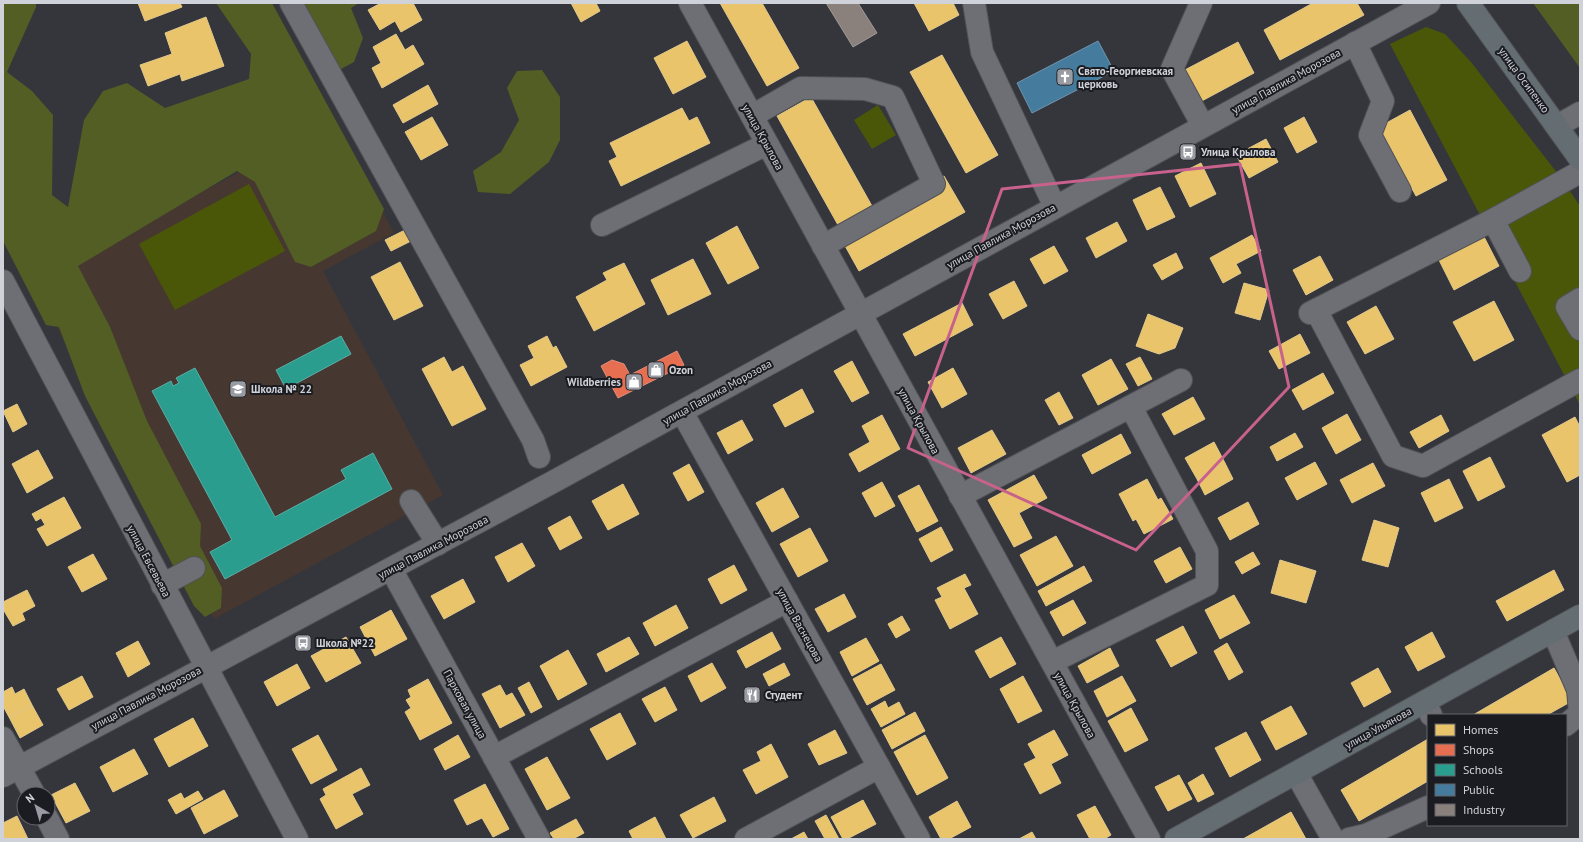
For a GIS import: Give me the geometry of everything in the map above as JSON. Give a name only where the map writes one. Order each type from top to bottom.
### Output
[{"type":"main road","name":"улица Осипенко","points":[[1468,3],[1580,159]]},
{"type":"main road","name":"улица Ульянова","points":[[1176,839],[1296,773],[1428,708],[1580,616]]},
{"type":"street","points":[[291,3],[533,440],[539,457]]},
{"type":"street","name":"улица Крылова","points":[[690,3],[1149,839]]},
{"type":"street","points":[[974,3],[982,52],[1055,207]]},
{"type":"street","points":[[1201,3],[1172,69],[1203,126]]},
{"type":"street","name":"улица Павлика Морозова","points":[[11,771],[438,544],[682,412],[859,313],[1429,3]]},
{"type":"street","points":[[1355,43],[1383,101],[1370,135],[1400,191]]},
{"type":"street","points":[[752,116],[801,88],[865,89],[893,97],[934,184],[823,246]]},
{"type":"street","points":[[1557,126],[1580,113]]},
{"type":"street","points":[[602,225],[767,144]]},
{"type":"street","points":[[1580,172],[1493,220],[1313,312],[1393,456],[1423,466],[1580,380]]},
{"type":"street","points":[[1493,220],[1520,271]]},
{"type":"street","name":"улица Евсевьева","points":[[3,281],[205,667],[297,839]]},
{"type":"street","points":[[1580,299],[1567,307],[1580,329]]},
{"type":"street","points":[[960,496],[1181,380]]},
{"type":"street","points":[[1052,662],[1206,585],[1207,551],[1131,407]]},
{"type":"street","name":"улица Васнецова","points":[[682,412],[919,839]]},
{"type":"street","points":[[411,501],[438,544]]},
{"type":"street","points":[[162,584],[194,568]]},
{"type":"street","name":"Парковая улица","points":[[391,569],[539,839]]},
{"type":"street","points":[[494,757],[787,602]]},
{"type":"street","points":[[1553,631],[1578,690],[1580,713],[1567,724]]},
{"type":"street","points":[[3,738],[11,771],[26,786]]},
{"type":"street","points":[[746,839],[879,767]]},
{"type":"street","points":[[1296,773],[1333,839]]},
{"type":"street","points":[[1349,839],[1366,835],[1427,807]]},
{"type":"street","points":[[51,826],[58,839]]},
{"type":"highlighted area","points":[[1240,164],[1289,387],[1136,550],[908,448],[1002,189]]},
{"type":"shaded area","name":"Школа № 22","points":[[334,121],[394,233],[323,271],[443,495],[214,619],[33,283]]},
{"type":"green space","points":[[3,3],[36,3],[36,7],[7,72],[32,91],[53,115],[52,195],[68,207],[84,120],[103,91],[127,83],[165,108],[249,79],[251,54],[216,3],[272,3],[384,209],[376,231],[311,267],[295,262],[255,182],[237,171],[78,266],[110,327],[147,421],[201,524],[200,546],[222,588],[221,608],[205,617],[194,606],[85,396],[59,327],[46,325],[3,241]]},
{"type":"green space","points":[[301,3],[359,3],[351,8],[363,38],[354,62],[341,69],[329,55]]},
{"type":"green space","points":[[1533,3],[1580,3],[1580,68]]},
{"type":"green space","points":[[1426,27],[1445,34],[1471,62],[1561,178],[1580,206],[1580,405],[1390,44]]},
{"type":"green space","points":[[542,70],[560,97],[560,140],[549,162],[510,194],[478,192],[473,171],[501,152],[519,120],[507,88],[517,71]]},
{"type":"green space","points":[[878,105],[896,135],[872,149],[854,120]]},
{"type":"green space","points":[[249,184],[285,251],[175,310],[139,244]]},
{"type":"building: Homes","points":[[138,3],[180,3],[182,7],[145,21]]},
{"type":"building: Homes","points":[[381,3],[413,3],[422,20],[401,32],[395,21],[380,30],[368,10]]},
{"type":"building: Homes","points":[[571,3],[596,3],[600,11],[581,22]]},
{"type":"building: Homes","points":[[720,3],[762,3],[799,68],[767,86]]},
{"type":"building: Homes","points":[[914,3],[953,3],[959,15],[929,31]]},
{"type":"building: Homes","points":[[1313,3],[1357,3],[1364,15],[1280,60],[1264,30]]},
{"type":"building: Homes","points":[[206,17],[224,66],[182,81],[180,74],[148,86],[140,65],[172,54],[165,33]]},
{"type":"building: Homes","points":[[396,34],[405,50],[413,45],[424,64],[382,88],[372,68],[381,63],[373,47]]},
{"type":"building: Homes","points":[[687,41],[706,77],[673,94],[654,58]]},
{"type":"building: Homes","points":[[1238,42],[1254,73],[1198,103],[1181,72]]},
{"type":"building: Homes","points":[[942,55],[998,155],[966,173],[910,72]]},
{"type":"building: Homes","points":[[428,85],[438,104],[403,123],[393,105]]},
{"type":"building: Homes","points":[[811,97],[872,206],[838,225],[777,116]]},
{"type":"building: Homes","points":[[682,108],[689,121],[697,117],[710,143],[621,186],[609,161],[617,157],[610,143]]},
{"type":"building: Homes","points":[[1410,110],[1447,180],[1416,196],[1379,127]]},
{"type":"building: Homes","points":[[432,117],[448,145],[421,160],[405,132]]},
{"type":"building: Homes","points":[[1304,117],[1317,142],[1297,153],[1284,128]]},
{"type":"building: Homes","points":[[1266,139],[1278,162],[1249,178],[1236,155]]},
{"type":"building: Homes","points":[[1201,163],[1216,194],[1190,207],[1175,176]]},
{"type":"building: Homes","points":[[944,176],[965,212],[859,271],[839,235]]},
{"type":"building: Homes","points":[[1160,187],[1175,217],[1147,230],[1133,200]]},
{"type":"building: Homes","points":[[1117,222],[1127,241],[1096,258],[1086,238]]},
{"type":"building: Homes","points":[[737,226],[759,268],[728,284],[706,243]]},
{"type":"building: Homes","points":[[1480,229],[1499,266],[1454,290],[1435,252]]},
{"type":"building: Homes","points":[[405,230],[411,241],[391,251],[385,240]]},
{"type":"building: Homes","points":[[1252,235],[1261,251],[1236,264],[1241,273],[1223,283],[1210,258]]},
{"type":"building: Homes","points":[[1054,246],[1068,271],[1044,284],[1030,259]]},
{"type":"building: Homes","points":[[1176,253],[1183,268],[1162,280],[1153,265]]},
{"type":"building: Homes","points":[[1320,256],[1333,280],[1306,295],[1293,270]]},
{"type":"building: Homes","points":[[693,259],[711,294],[668,315],[651,280]]},
{"type":"building: Homes","points":[[400,262],[423,306],[394,320],[371,277]]},
{"type":"building: Homes","points":[[624,263],[645,304],[594,331],[576,297],[607,280],[603,273]]},
{"type":"building: Homes","points":[[1014,281],[1027,306],[1003,319],[989,294]]},
{"type":"building: Homes","points":[[1244,283],[1269,290],[1260,320],[1235,313]]},
{"type":"building: Homes","points":[[1494,301],[1514,340],[1474,361],[1453,322]]},
{"type":"building: Homes","points":[[962,303],[973,325],[915,356],[903,334]]},
{"type":"building: Homes","points":[[1376,306],[1394,339],[1365,354],[1347,322]]},
{"type":"building: Homes","points":[[1148,314],[1183,328],[1175,348],[1159,354],[1136,346]]},
{"type":"building: Homes","points":[[1300,334],[1310,353],[1279,369],[1269,351]]},
{"type":"building: Homes","points":[[547,336],[553,348],[556,346],[567,367],[531,386],[520,365],[534,358],[528,346]]},
{"type":"building: Homes","points":[[444,357],[452,372],[463,366],[486,409],[452,426],[422,369]]},
{"type":"building: Homes","points":[[1140,357],[1152,379],[1138,386],[1126,364]]},
{"type":"building: Homes","points":[[1111,359],[1128,389],[1098,405],[1082,375]]},
{"type":"building: Homes","points":[[852,361],[869,393],[852,402],[834,371]]},
{"type":"building: Homes","points":[[953,368],[967,394],[942,408],[928,382]]},
{"type":"building: Homes","points":[[1323,373],[1334,393],[1303,410],[1292,390]]},
{"type":"building: Homes","points":[[802,389],[814,412],[785,427],[773,405]]},
{"type":"building: Homes","points":[[1059,392],[1073,418],[1059,425],[1045,400]]},
{"type":"building: Homes","points":[[1193,397],[1205,419],[1174,435],[1162,414]]},
{"type":"building: Homes","points":[[17,404],[27,424],[13,432],[3,411]]},
{"type":"building: Homes","points":[[1347,414],[1361,440],[1336,454],[1322,428]]},
{"type":"building: Homes","points":[[882,415],[900,449],[859,472],[849,454],[870,442],[862,426]]},
{"type":"building: Homes","points":[[1441,415],[1449,431],[1419,448],[1410,432]]},
{"type":"building: Homes","points":[[1575,417],[1580,427],[1580,475],[1567,482],[1542,435]]},
{"type":"building: Homes","points":[[742,420],[753,440],[728,454],[717,433]]},
{"type":"building: Homes","points":[[992,430],[1006,454],[971,473],[958,448]]},
{"type":"building: Homes","points":[[1295,433],[1303,447],[1277,461],[1270,447]]},
{"type":"building: Homes","points":[[1121,434],[1131,453],[1092,474],[1082,455]]},
{"type":"building: Homes","points":[[1214,442],[1225,463],[1197,479],[1185,458]]},
{"type":"building: Homes","points":[[38,450],[53,478],[27,493],[12,464]]},
{"type":"building: Homes","points":[[1490,457],[1505,487],[1478,501],[1463,471]]},
{"type":"building: Homes","points":[[1315,462],[1327,484],[1297,500],[1285,478]]},
{"type":"building: Homes","points":[[1225,463],[1233,479],[1205,495],[1197,479]]},
{"type":"building: Homes","points":[[1373,463],[1385,486],[1352,503],[1340,480]]},
{"type":"building: Homes","points":[[689,464],[704,492],[688,501],[673,473]]},
{"type":"building: Homes","points":[[1034,475],[1047,498],[1019,513],[1032,538],[1014,547],[988,500]]},
{"type":"building: Homes","points":[[1147,479],[1158,500],[1161,498],[1173,519],[1144,534],[1136,519],[1133,521],[1119,494]]},
{"type":"building: Homes","points":[[1449,479],[1463,508],[1435,522],[1421,493]]},
{"type":"building: Homes","points":[[882,482],[895,506],[875,517],[862,493]]},
{"type":"building: Homes","points":[[623,484],[639,514],[608,530],[592,501]]},
{"type":"building: Homes","points":[[919,485],[938,521],[917,532],[898,496]]},
{"type":"building: Homes","points":[[783,488],[799,517],[772,532],[756,503]]},
{"type":"building: Homes","points":[[64,497],[81,528],[47,546],[37,529],[45,525],[41,518],[36,521],[32,514]]},
{"type":"building: Homes","points":[[1248,502],[1259,524],[1230,540],[1218,518]]},
{"type":"building: Homes","points":[[570,516],[582,538],[560,550],[548,528]]},
{"type":"building: Homes","points":[[1374,520],[1399,528],[1388,567],[1362,560]]},
{"type":"building: Homes","points":[[941,527],[953,550],[931,562],[919,539]]},
{"type":"building: Homes","points":[[810,528],[828,561],[798,577],[780,544]]},
{"type":"building: Homes","points":[[1056,536],[1073,566],[1037,586],[1020,555]]},
{"type":"building: Homes","points":[[522,543],[535,566],[508,582],[495,557]]},
{"type":"building: Homes","points":[[1180,547],[1192,569],[1166,583],[1154,561]]},
{"type":"building: Homes","points":[[1253,552],[1260,564],[1242,574],[1235,562]]},
{"type":"building: Homes","points":[[93,554],[107,579],[82,592],[68,567]]},
{"type":"building: Homes","points":[[1280,560],[1316,571],[1306,603],[1271,593]]},
{"type":"building: Homes","points":[[734,565],[747,590],[721,604],[708,579]]},
{"type":"building: Homes","points":[[1084,566],[1092,581],[1046,606],[1038,591]]},
{"type":"building: Homes","points":[[1554,570],[1564,590],[1507,621],[1496,601]]},
{"type":"building: Homes","points":[[965,574],[971,585],[964,588],[978,614],[950,629],[935,600],[942,597],[937,588]]},
{"type":"building: Homes","points":[[463,579],[475,602],[444,619],[431,596]]},
{"type":"building: Homes","points":[[27,590],[35,606],[22,613],[25,620],[13,626],[3,609],[3,602]]},
{"type":"building: Homes","points":[[844,594],[856,617],[828,632],[815,609]]},
{"type":"building: Homes","points":[[1234,595],[1250,623],[1220,639],[1205,610]]},
{"type":"building: Homes","points":[[1073,600],[1086,623],[1063,636],[1050,612]]},
{"type":"building: Homes","points":[[676,605],[688,628],[655,646],[643,623]]},
{"type":"building: Homes","points":[[391,610],[407,639],[375,656],[360,627]]},
{"type":"building: Homes","points":[[902,616],[910,630],[896,638],[888,624]]},
{"type":"building: Homes","points":[[1183,626],[1197,653],[1171,667],[1156,640]]},
{"type":"building: Homes","points":[[772,632],[781,649],[746,668],[737,651]]},
{"type":"building: Homes","points":[[1432,632],[1445,657],[1418,671],[1405,647]]},
{"type":"building: Homes","points":[[346,637],[361,663],[326,682],[311,656]]},
{"type":"building: Homes","points":[[629,637],[639,654],[606,672],[597,654]]},
{"type":"building: Homes","points":[[1001,637],[1016,664],[990,678],[975,651]]},
{"type":"building: Homes","points":[[866,638],[879,661],[852,676],[840,652]]},
{"type":"building: Homes","points":[[138,641],[150,664],[128,677],[116,653]]},
{"type":"building: Homes","points":[[1227,643],[1243,672],[1229,680],[1214,651]]},
{"type":"building: Homes","points":[[1110,648],[1119,666],[1087,683],[1078,666]]},
{"type":"building: Homes","points":[[568,650],[587,684],[558,700],[540,666]]},
{"type":"building: Homes","points":[[712,663],[726,688],[701,702],[688,676]]},
{"type":"building: Homes","points":[[784,663],[790,675],[769,686],[763,674]]},
{"type":"building: Homes","points":[[297,664],[310,688],[277,706],[264,682]]},
{"type":"building: Homes","points":[[881,664],[895,690],[867,705],[853,679]]},
{"type":"building: Homes","points":[[1378,668],[1391,692],[1364,707],[1351,683]]},
{"type":"building: Homes","points":[[1554,668],[1572,701],[1549,714],[1475,714]]},
{"type":"building: Homes","points":[[82,676],[93,697],[69,710],[57,689]]},
{"type":"building: Homes","points":[[1023,676],[1042,711],[1018,723],[1000,689]]},
{"type":"building: Homes","points":[[1122,676],[1136,701],[1107,717],[1094,691]]},
{"type":"building: Homes","points":[[428,679],[452,723],[420,740],[405,712],[411,708],[406,700],[411,697],[408,690]]},
{"type":"building: Homes","points":[[529,682],[542,707],[531,713],[518,688]]},
{"type":"building: Homes","points":[[500,685],[506,696],[512,693],[525,715],[500,728],[482,694]]},
{"type":"building: Homes","points":[[12,687],[15,694],[24,689],[32,705],[9,717],[3,706],[3,692]]},
{"type":"building: Homes","points":[[665,687],[677,710],[655,722],[642,699]]},
{"type":"building: Homes","points":[[885,701],[888,708],[899,702],[905,714],[881,727],[871,709]]},
{"type":"building: Homes","points":[[32,705],[43,725],[20,738],[9,717]]},
{"type":"building: Homes","points":[[1291,706],[1307,734],[1276,750],[1261,722]]},
{"type":"building: Homes","points":[[1131,708],[1148,740],[1125,752],[1108,721]]},
{"type":"building: Homes","points":[[915,712],[925,731],[892,749],[882,730]]},
{"type":"building: Homes","points":[[620,713],[636,744],[607,760],[590,729]]},
{"type":"building: Homes","points":[[193,718],[208,746],[169,767],[154,739]]},
{"type":"building: Homes","points":[[835,730],[847,753],[819,765],[808,744]]},
{"type":"building: Homes","points":[[1054,730],[1068,755],[1051,764],[1061,783],[1040,794],[1024,764],[1036,758],[1028,744]]},
{"type":"building: Homes","points":[[1246,732],[1261,760],[1230,777],[1215,748]]},
{"type":"building: Homes","points":[[318,735],[337,770],[311,784],[292,749]]},
{"type":"building: Homes","points":[[458,735],[470,757],[445,770],[434,749]]},
{"type":"building: Homes","points":[[925,735],[948,778],[917,795],[894,752]]},
{"type":"building: Homes","points":[[1427,740],[1427,782],[1359,821],[1341,790]]},
{"type":"building: Homes","points":[[771,744],[788,777],[756,794],[743,770],[761,761],[757,752]]},
{"type":"building: Homes","points":[[134,749],[148,774],[113,792],[100,767]]},
{"type":"building: Homes","points":[[547,757],[570,798],[547,810],[525,769]]},
{"type":"building: Homes","points":[[361,768],[370,785],[352,794],[363,814],[336,829],[320,799],[326,795],[323,789]]},
{"type":"building: Homes","points":[[1203,774],[1214,794],[1198,802],[1188,783]]},
{"type":"building: Homes","points":[[1179,775],[1192,799],[1168,811],[1155,787]]},
{"type":"building: Homes","points":[[75,783],[90,811],[66,823],[56,804],[56,792]]},
{"type":"building: Homes","points":[[485,784],[509,829],[493,837],[482,818],[467,825],[454,800]]},
{"type":"building: Homes","points":[[224,790],[238,816],[204,834],[191,808]]},
{"type":"building: Homes","points":[[198,791],[203,799],[176,814],[168,800],[181,793],[184,799]]},
{"type":"building: Homes","points":[[714,797],[726,821],[693,838],[680,815]]},
{"type":"building: Homes","points":[[863,800],[876,824],[847,839],[843,839],[831,817]]},
{"type":"building: Homes","points":[[957,801],[971,827],[949,839],[941,839],[929,817]]},
{"type":"building: Homes","points":[[1095,806],[1111,835],[1104,839],[1090,839],[1077,815]]},
{"type":"building: Homes","points":[[1291,812],[1306,839],[1243,839]]},
{"type":"building: Homes","points":[[826,815],[839,839],[825,839],[815,821]]},
{"type":"building: Homes","points":[[16,816],[16,826],[22,826],[28,839],[3,839],[3,823]]},
{"type":"building: Homes","points":[[655,817],[666,839],[633,839],[629,831]]},
{"type":"building: Homes","points":[[576,819],[584,833],[573,839],[554,839],[550,833]]},
{"type":"building: Homes","points":[[804,832],[808,839],[791,839]]},
{"type":"building: Homes","points":[[1032,832],[1036,839],[1019,839]]},
{"type":"building: Shops","points":[[677,351],[684,365],[618,398],[601,366],[612,360],[624,364],[630,375]]},
{"type":"building: Schools","points":[[341,336],[351,354],[286,389],[276,370]]},
{"type":"building: Schools","points":[[195,368],[275,517],[346,479],[341,470],[373,453],[392,489],[225,579],[210,552],[232,540],[152,391],[171,381],[173,386],[179,383],[176,378]]},
{"type":"building: Public","name":"Свято-Георгиевская церковь","points":[[1098,41],[1114,71],[1032,113],[1017,83]]},
{"type":"building: Industry","points":[[826,3],[858,3],[877,33],[853,47]]},
{"type":"place","name":"Свято-Георгиевская церковь","points":[[1065,77]]},
{"type":"place","name":"Улица Крылова","points":[[1188,152]]},
{"type":"place","name":"Ozon","points":[[656,370]]},
{"type":"place","name":"Wildberries","points":[[634,382]]},
{"type":"place","name":"Школа № 22","points":[[238,389]]},
{"type":"place","name":"Школа №22","points":[[303,643]]},
{"type":"place","name":"Студент","points":[[752,695]]}]
